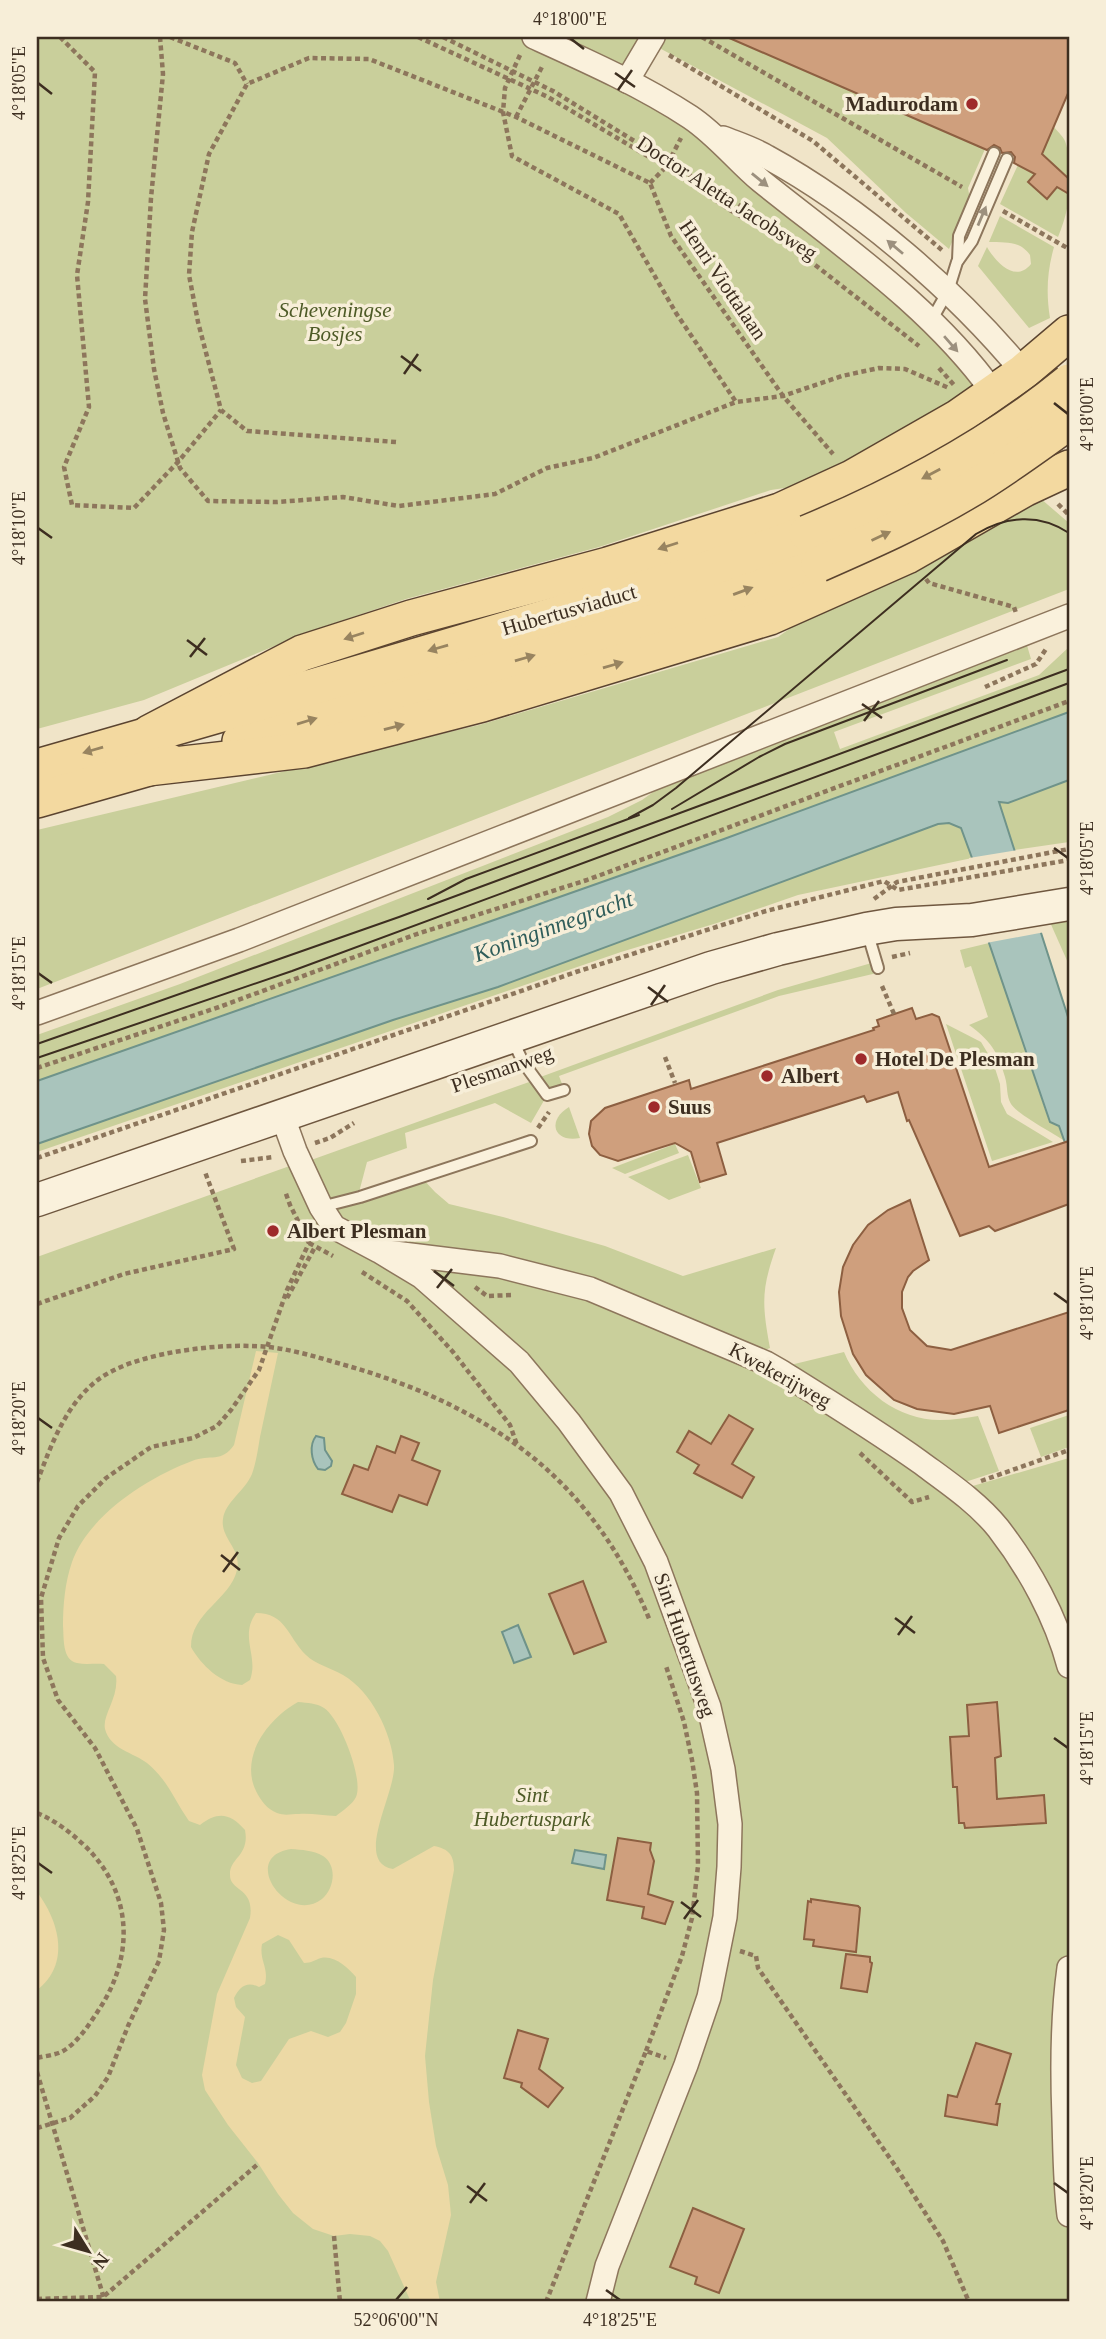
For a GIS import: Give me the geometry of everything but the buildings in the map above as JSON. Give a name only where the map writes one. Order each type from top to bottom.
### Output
[{"type":"main road","points":[[149,733],[302,653],[411,618],[608,565],[780,511],[852,478],[993,392],[1023,372],[1069,332]]},
{"type":"main road","name":"Doctor Aletta Jacobsweg","points":[[1023,372],[1069,428]]},
{"type":"main road","name":"Hubertusviaduct","points":[[37,800],[713,602],[813,548],[862,510],[948,465],[998,434],[1069,382]]},
{"type":"main road","name":"Doctor Aletta Jacobsweg","points":[[993,392],[1068,471]]},
{"type":"main road","name":"Hubertusviaduct","points":[[37,767],[699,572],[890,532],[965,493],[1069,422]]},
{"type":"main road","points":[[148,768],[304,750],[482,704],[770,617],[907,556],[1007,498],[1068,471]]},
{"type":"main road","name":"Plesmanweg","points":[[37,1200],[711,968],[778,949],[881,926],[965,900],[1052,889]]},
{"type":"street","points":[[627,81],[651,40]]},
{"type":"street","name":"Doctor Aletta Jacobsweg","points":[[537,44],[627,81],[692,118],[750,172],[857,257],[931,321],[993,392]]},
{"type":"street","name":"Doctor Aletta Jacobsweg","points":[[711,133],[765,155],[828,193],[947,291],[1023,372]]},
{"type":"street","points":[[37,1013],[239,940],[1069,616]]},
{"type":"street","name":"Sint Hubertusweg","points":[[282,1115],[284,1154],[334,1227],[422,1277],[519,1362],[569,1422],[621,1493],[656,1562],[709,1707],[723,1769],[730,1824],[723,1925],[709,1997],[686,2065],[607,2266],[598,2302]]},
{"type":"street","name":"Kwekerijweg","points":[[379,1251],[500,1266],[590,1289],[773,1367],[879,1433],[957,1489],[997,1527],[1033,1581],[1064,1647],[1069,1666]]},
{"type":"street","points":[[1069,1968],[1063,2040],[1069,2216]]},
{"type":"lane","points":[[931,321],[947,291],[957,262],[959,236],[994,153]]},
{"type":"lane","points":[[957,262],[972,241],[1007,159]]},
{"type":"lane","points":[[960,412],[1007,498]]},
{"type":"lane","points":[[878,968],[881,926]]},
{"type":"lane","points":[[510,1037],[523,1062],[547,1095],[559,1092]]},
{"type":"lane","points":[[321,1207],[360,1197],[531,1141]]},
{"type":"path","points":[[60,37],[95,72],[88,202],[77,275],[89,407],[64,467],[72,505],[134,508],[221,410]]},
{"type":"path","points":[[160,37],[163,74],[145,299],[163,413],[180,468],[208,501],[276,502],[342,497],[399,506],[495,494],[547,468],[593,458],[736,402],[783,396],[842,376],[879,368],[905,369],[960,412]]},
{"type":"path","points":[[170,37],[235,63],[247,84]]},
{"type":"path","points":[[418,37],[560,104],[666,167],[730,210],[793,247],[924,349]]},
{"type":"path","name":"Doctor Aletta Jacobsweg","points":[[443,37],[535,82],[669,160],[797,240]]},
{"type":"path","points":[[702,37],[976,196]]},
{"type":"path","points":[[651,40],[813,141],[957,262]]},
{"type":"path","points":[[537,44],[513,71],[505,88],[503,112],[512,156],[619,214],[676,313],[736,402]]},
{"type":"path","points":[[516,117],[535,82],[537,44]]},
{"type":"path","points":[[396,442],[247,431],[221,410],[189,275],[192,232],[209,154],[247,84],[309,58],[369,59],[516,117],[650,183],[666,167],[692,118]]},
{"type":"path","name":"Henri Viottalaan","points":[[650,183],[671,236],[783,396],[834,455]]},
{"type":"path","points":[[988,202],[1069,249]]},
{"type":"path","points":[[932,359],[960,412]]},
{"type":"path","points":[[907,556],[929,583],[1014,607],[1023,634]]},
{"type":"path","points":[[37,1068],[219,1007],[417,934],[587,880],[1069,701]]},
{"type":"path","points":[[956,870],[1069,849]]},
{"type":"path","points":[[37,1158],[576,972],[766,912],[884,881],[898,890],[965,900],[1052,889],[1069,860]]},
{"type":"path","points":[[882,986],[894,1014]]},
{"type":"path","points":[[665,1057],[675,1083]]},
{"type":"path","points":[[531,1141],[559,1092]]},
{"type":"path","points":[[230,1164],[284,1154],[330,1138],[360,1120]]},
{"type":"path","points":[[278,1169],[284,1154]]},
{"type":"path","points":[[192,1175],[217,1167]]},
{"type":"path","points":[[37,1304],[124,1274],[234,1249],[205,1171]]},
{"type":"path","points":[[282,1181],[290,1205],[309,1243],[339,1258]]},
{"type":"path","points":[[267,1347],[287,1297],[315,1248],[334,1227]]},
{"type":"path","points":[[37,2128],[70,2118],[95,2096],[108,2077],[128,2026],[159,1961],[164,1930],[161,1903],[137,1829],[95,1748],[58,1700],[43,1658],[41,1598],[59,1538],[78,1506],[106,1478],[150,1447],[193,1438],[217,1426],[259,1370],[287,1290],[309,1243]]},
{"type":"path","points":[[362,1271],[407,1301],[453,1352],[510,1425],[517,1446]]},
{"type":"path","points":[[469,1283],[487,1296],[525,1296]]},
{"type":"path","points":[[37,1482],[59,1429],[80,1398],[96,1381],[122,1367],[199,1347],[267,1347],[297,1351],[371,1372],[439,1398],[517,1446],[572,1493],[614,1548],[628,1571],[650,1622]]},
{"type":"path","points":[[857,1450],[912,1502],[1069,1450]]},
{"type":"path","points":[[546,2302],[646,2051],[682,1956],[692,1918],[698,1866],[697,1793],[684,1723],[664,1659]]},
{"type":"path","points":[[37,1813],[69,1830],[100,1861],[116,1886],[123,1916],[124,1946],[110,1994],[86,2029],[63,2051],[37,2058]]},
{"type":"path","points":[[692,1918],[723,1925],[734,1949],[756,1956],[758,1968],[897,2167],[943,2241],[969,2302]]},
{"type":"path","points":[[646,2051],[686,2065]]},
{"type":"path","points":[[37,2072],[104,2300]]},
{"type":"path","points":[[37,2299],[104,2300],[258,2164]]},
{"type":"path","points":[[334,2236],[341,2302]]},
{"type":"green space","name":"Scheveningse Bosjes","points":[[37,37],[726,37],[985,149],[968,188],[970,200],[949,249],[906,213],[827,138],[650,43],[628,81],[692,118],[989,386],[852,478],[771,490],[599,547],[406,599],[311,631],[144,700],[37,729]]},
{"type":"green space","points":[[1054,127],[1065,142],[1071,179],[1066,215],[1058,237],[1000,204],[1028,143]]},
{"type":"green space","points":[[1000,216],[1054,247],[1048,282],[1050,318],[1029,328],[978,266],[987,247],[1000,264],[1012,271],[1025,270],[1031,264],[1030,255],[1021,247],[1012,243],[989,242]]},
{"type":"green space","points":[[1033,492],[1069,523],[1069,589],[37,989],[37,830],[479,725],[778,637],[858,580]]},
{"type":"green space","points":[[1026,642],[1031,659],[834,732],[840,749],[1039,675],[1069,647],[1069,712],[724,839],[37,1081],[37,1035],[180,984],[608,817],[642,800],[670,780]]},
{"type":"green space","points":[[1069,780],[1069,842],[1014,850],[999,801],[1008,803]]},
{"type":"green space","points":[[949,823],[961,828],[972,858],[798,895],[621,952],[37,1152],[37,1144],[393,1020],[498,987],[938,824]]},
{"type":"green space","points":[[1069,918],[1069,965],[1049,920]]},
{"type":"green space","points":[[989,943],[1049,1121],[1059,1126],[1065,1141],[1011,1104],[996,1054],[988,1041],[969,1025],[988,1017],[971,966],[965,968],[960,950]]},
{"type":"green space","points":[[875,962],[877,973],[779,996],[559,1076],[564,1089],[548,1094],[535,1079],[778,990]]},
{"type":"green space","points":[[946,1024],[981,1042],[993,1062],[1000,1084],[1001,1102],[1007,1114],[1053,1142],[992,1161]]},
{"type":"green space","points":[[532,1081],[546,1097],[531,1123],[495,1103],[405,1133],[407,1148],[367,1162],[358,1196],[322,1206],[300,1164]]},
{"type":"green space","points":[[569,1107],[580,1138],[564,1137],[556,1130],[557,1118]]},
{"type":"green space","points":[[675,1144],[679,1153],[625,1174],[612,1168]]},
{"type":"green space","points":[[688,1155],[701,1188],[669,1200],[628,1177]]},
{"type":"green space","name":"Sint Hubertuspark","points":[[298,1163],[321,1207],[422,1178],[449,1204],[605,1246],[683,1276],[776,1248],[764,1297],[770,1348],[753,1355],[500,1265],[772,1370],[959,1490],[1069,1458],[1069,2302],[37,2302],[37,1257]]},
{"type":"green space","points":[[844,1352],[870,1391],[895,1409],[924,1419],[945,1420],[978,1416],[999,1471],[962,1483],[782,1367]]},
{"type":"green space","points":[[1069,1415],[1069,1447],[1041,1457],[1030,1428]]},
{"type":"sand","points":[[256,1351],[278,1353],[253,1470],[249,1480],[227,1507],[223,1519],[225,1532],[238,1563],[237,1570],[227,1590],[197,1624],[191,1647],[212,1672],[227,1681],[242,1685],[250,1680],[252,1671],[249,1630],[256,1613],[266,1614],[280,1621],[310,1658],[343,1675],[362,1691],[384,1727],[394,1765],[376,1840],[377,1854],[382,1864],[393,1869],[434,1846],[447,1851],[453,1860],[454,1870],[433,1980],[425,2056],[436,2146],[448,2185],[451,2215],[436,2282],[440,2302],[411,2302],[388,2251],[380,2241],[370,2236],[334,2236],[313,2229],[293,2213],[205,2090],[202,2075],[217,1994],[250,1918],[249,1901],[234,1885],[230,1875],[233,1864],[245,1846],[245,1830],[234,1820],[224,1816],[213,1817],[200,1825],[189,1821],[154,1769],[142,1759],[117,1746],[108,1736],[105,1724],[115,1692],[116,1676],[104,1664],[80,1664],[72,1661],[66,1653],[63,1610],[68,1577],[80,1545],[92,1529],[121,1500],[157,1477],[192,1461],[225,1454],[234,1445]],"holes":[[[298,1702],[315,1704],[330,1714],[343,1736],[354,1764],[358,1788],[356,1797],[336,1816],[277,1813],[265,1804],[256,1791],[251,1765],[260,1739],[277,1718]],[[291,1849],[311,1851],[323,1856],[331,1866],[333,1878],[326,1895],[309,1905],[295,1904],[283,1897],[274,1887],[269,1875],[269,1864],[276,1855]],[[278,1935],[289,1940],[304,1963],[321,1958],[336,1960],[356,1977],[356,1994],[340,2032],[328,2037],[311,2031],[289,2039],[261,2081],[252,2083],[242,2078],[236,2065],[245,2017],[236,2007],[234,1998],[244,1986],[251,1984],[259,1987],[265,1984],[262,1944]]]},
{"type":"sand","points":[[37,1892],[56,1929],[58,1955],[48,1980],[37,1990]]},
{"type":"water","name":"Koninginnegracht","points":[[1069,712],[1069,780],[1008,803],[999,802],[1069,1020],[1069,1154],[1059,1126],[1050,1122],[989,943],[972,858],[961,828],[949,823],[938,824],[498,987],[393,1020],[37,1144],[37,1081],[724,839]]},
{"type":"water","points":[[316,1436],[324,1438],[325,1450],[332,1461],[331,1466],[325,1470],[318,1469],[312,1457],[312,1444]]},
{"type":"water","points":[[518,1625],[531,1657],[514,1663],[502,1632]]},
{"type":"water","points":[[575,1850],[606,1855],[604,1869],[572,1863]]},
{"type":"pier","points":[[1018,850],[1045,932],[986,943],[969,858]]},
{"type":"tram line","points":[[629,818],[676,788],[976,534],[999,523],[1022,519],[1046,522],[1069,533]]},
{"type":"tram line","points":[[672,809],[785,744],[1007,660]]},
{"type":"tram line","points":[[37,1044],[399,917],[1069,669]]},
{"type":"tram line","points":[[37,1058],[292,971],[1069,683]]},
{"type":"tram line","points":[[428,899],[466,879],[639,815]]},
{"type":"place","name":"Madurodam","points":[[972,104]]},
{"type":"place","name":"Hotel De Plesman","points":[[861,1059]]},
{"type":"place","name":"Albert","points":[[767,1076]]},
{"type":"place","name":"Suus","points":[[654,1107]]},
{"type":"place","name":"Albert Plesman","points":[[273,1231]]}]
